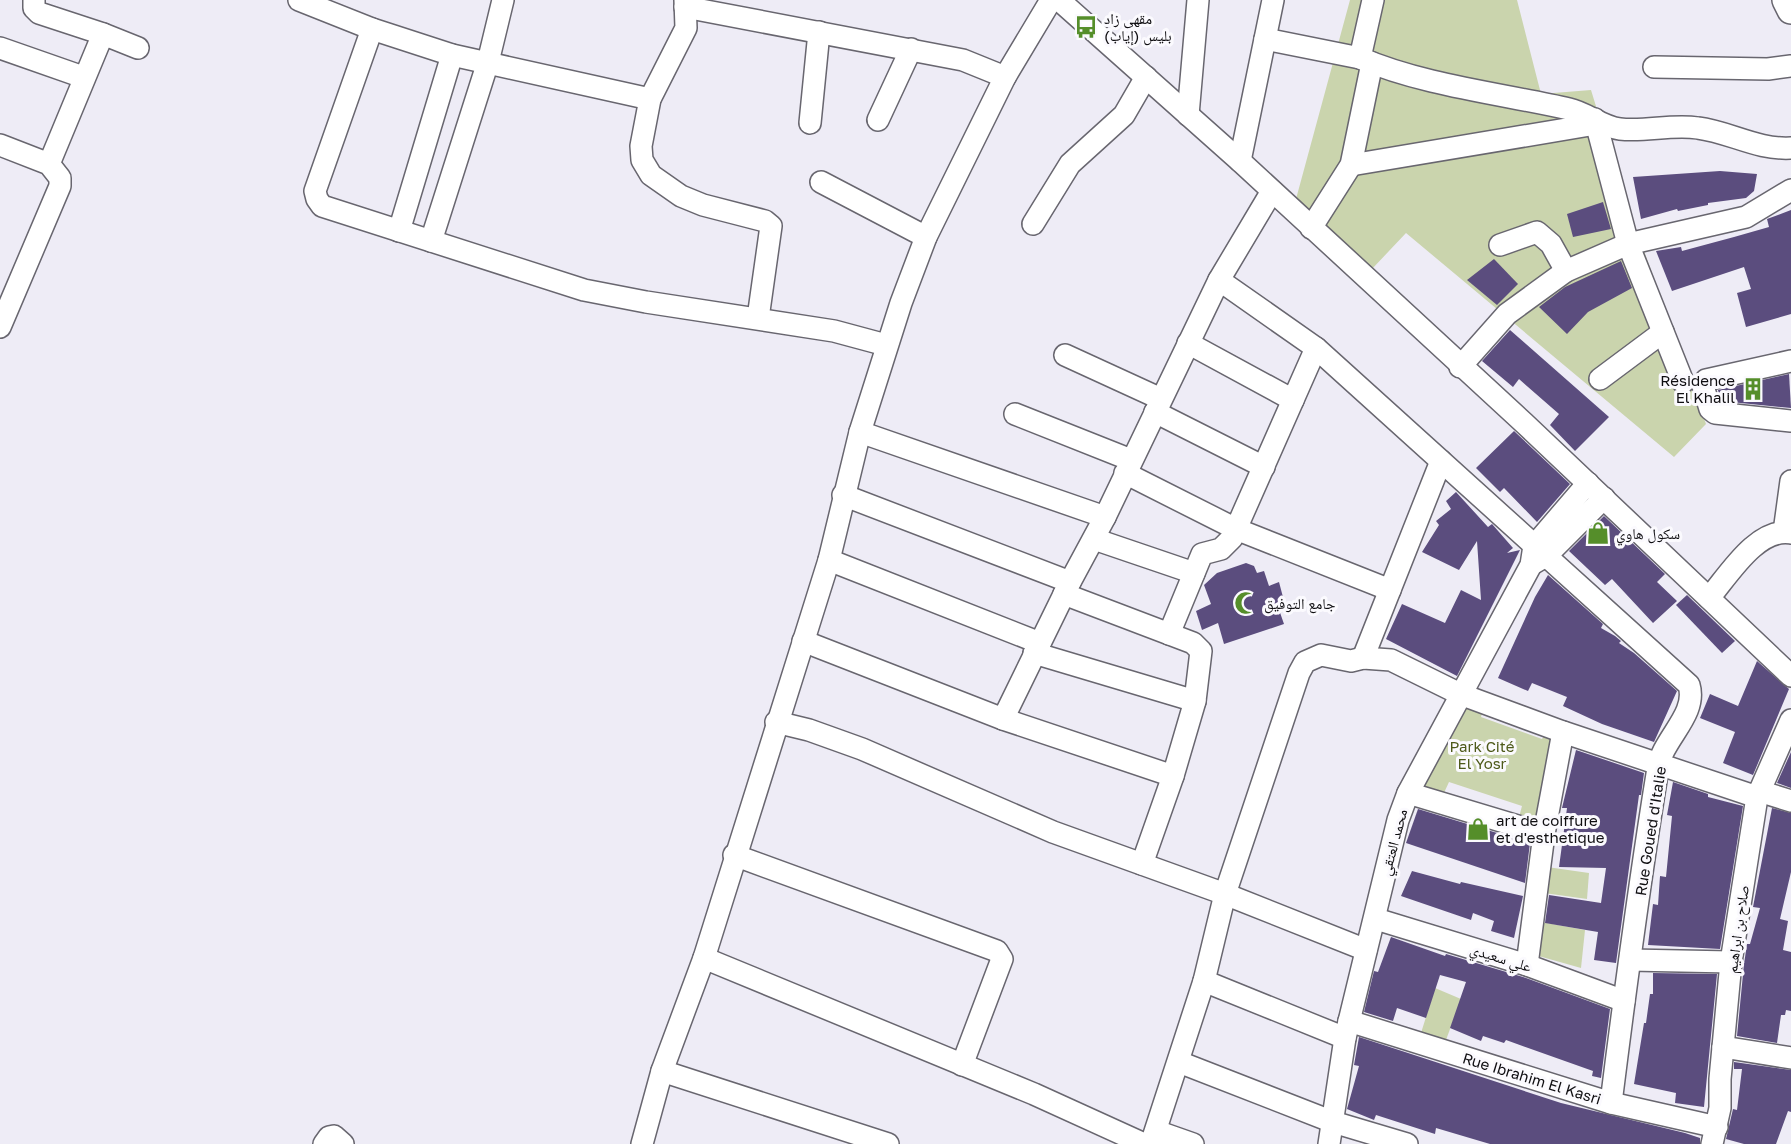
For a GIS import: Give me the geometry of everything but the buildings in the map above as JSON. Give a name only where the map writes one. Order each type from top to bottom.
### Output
[{"type":"main road","points":[[1786,0],[1791,9]]},
{"type":"street","points":[[34,0],[34,8],[39,12],[138,48]]},
{"type":"street","points":[[299,0],[372,29],[452,55],[650,99]]},
{"type":"street","points":[[431,241],[488,62],[503,0]]},
{"type":"street","points":[[642,1144],[662,1071],[704,958],[734,855],[829,560],[843,495],[886,345],[926,237],[1005,76],[1051,0]]},
{"type":"street","points":[[1059,0],[1081,9],[1146,77],[1596,490],[1791,676]]},
{"type":"street","points":[[1188,115],[1198,0]]},
{"type":"street","points":[[1240,161],[1273,0]]},
{"type":"street","points":[[1311,228],[1351,165],[1373,0]]},
{"type":"street","points":[[758,318],[771,226],[765,221],[703,205],[681,196],[651,175],[642,160],[641,146],[650,99],[686,28],[685,4],[963,60],[1005,76]]},
{"type":"street","points":[[372,29],[315,191],[322,206],[584,290],[646,302],[834,331],[886,345]]},
{"type":"street","points":[[810,123],[819,32]]},
{"type":"street","points":[[49,164],[83,77],[103,34]]},
{"type":"street","points":[[1265,39],[1572,110],[1596,122],[1620,129],[1677,126],[1701,128],[1754,145],[1791,148]]},
{"type":"street","points":[[0,48],[83,77]]},
{"type":"street","points":[[878,120],[911,49]]},
{"type":"street","points":[[399,231],[452,55]]},
{"type":"street","points":[[1654,67],[1768,69],[1791,66]]},
{"type":"street","points":[[1033,224],[1070,164],[1124,115],[1146,77]]},
{"type":"street","points":[[1351,165],[1596,122]]},
{"type":"street","points":[[1596,122],[1628,243],[1683,382]]},
{"type":"street","points":[[0,145],[49,164],[58,172],[60,186],[9,280],[0,327]]},
{"type":"street","points":[[821,182],[926,237]]},
{"type":"street","points":[[1460,367],[1508,314],[1566,271],[1628,243],[1746,217],[1791,190]]},
{"type":"street","points":[[1003,719],[1067,588],[1105,517],[1219,280],[1272,191]]},
{"type":"street","points":[[1500,245],[1537,232],[1548,239],[1566,271]]},
{"type":"street","points":[[1219,280],[1317,348],[1441,460],[1537,556]]},
{"type":"street","points":[[1600,379],[1663,332]]},
{"type":"street","points":[[1188,343],[1293,400]]},
{"type":"street","points":[[1169,634],[1202,554],[1226,546],[1236,529],[1317,348]]},
{"type":"street","points":[[1065,355],[1158,405],[1264,467]]},
{"type":"street","points":[[1791,361],[1706,380],[1703,386],[1710,409],[1715,413],[1791,421]]},
{"type":"street","points":[[1015,414],[1128,467],[1236,529],[1390,590]]},
{"type":"street","points":[[860,432],[1105,517]]},
{"type":"street","points":[[1363,658],[1441,460]]},
{"type":"street","points":[[1709,598],[1755,546],[1766,537],[1787,532],[1791,481]]},
{"type":"street","name":"محمد العتقي","points":[[1329,1144],[1347,1029],[1376,919],[1388,856],[1408,793],[1537,556],[1596,490]]},
{"type":"street","points":[[843,495],[1067,588],[1192,643],[1201,651],[1195,701],[1173,776],[1143,864]]},
{"type":"street","points":[[1094,539],[1194,573]]},
{"type":"street","name":"Rue Goued d'Italie","points":[[1537,556],[1689,685],[1691,693],[1688,708],[1658,764],[1611,1103]]},
{"type":"street","points":[[829,560],[1037,648],[1195,701]]},
{"type":"street","points":[[803,641],[1003,719],[1173,776]]},
{"type":"street","points":[[1150,1140],[1179,1062],[1204,981],[1225,894],[1305,662],[1321,655],[1351,661],[1363,658],[1391,660],[1460,694],[1563,732],[1658,764],[1758,794],[1791,801]]},
{"type":"street","name":"صلاح بن ابراهيم","points":[[1714,1135],[1731,962],[1758,794],[1791,720]]},
{"type":"street","points":[[777,722],[809,730],[862,749],[1001,810],[1225,894],[1366,951]]},
{"type":"street","points":[[1527,965],[1544,834],[1563,732]]},
{"type":"street","points":[[1408,793],[1544,834]]},
{"type":"street","points":[[734,855],[997,951],[1002,959],[962,1065]]},
{"type":"street","name":"علي سعيدي","points":[[1376,919],[1527,965],[1624,1001]]},
{"type":"street","points":[[704,958],[1150,1140],[1193,1144]]},
{"type":"street","points":[[1630,960],[1731,962]]},
{"type":"street","name":"Rue Ibrahim El Kasri","points":[[1204,981],[1347,1029],[1611,1103],[1714,1135]]},
{"type":"street","points":[[1723,1047],[1791,1058]]},
{"type":"street","points":[[1179,1062],[1333,1122],[1407,1144]]},
{"type":"street","points":[[662,1071],[888,1144]]},
{"type":"street","points":[[324,1144],[329,1137],[334,1136],[343,1144]]},
{"type":"green space","points":[[1350,0],[1517,0],[1541,94],[1591,90],[1618,178],[1706,424],[1674,457],[1406,233],[1372,269],[1296,199]]},
{"type":"green space","name":"Park Cité El Yosr","points":[[1466,705],[1484,706],[1481,717],[1542,739],[1548,729],[1553,732],[1535,825],[1518,821],[1522,806],[1449,782],[1443,795],[1423,788]]},
{"type":"green space","points":[[1547,867],[1589,873],[1587,899],[1544,893]]},
{"type":"green space","points":[[1541,922],[1585,930],[1581,968],[1535,955]]},
{"type":"green space","points":[[1435,988],[1461,999],[1446,1040],[1421,1033]]},
{"type":"place","name":"مقهى زاد بليس (إياب)","points":[[1086,27]]},
{"type":"place","name":"Résidence El Khalil","points":[[1753,389]]},
{"type":"place","name":"سكول هاوي","points":[[1598,533]]},
{"type":"place","name":"جامع التوفيق","points":[[1246,603]]},
{"type":"place","name":"art de coiffure et d'esthetique","points":[[1478,829]]}]
